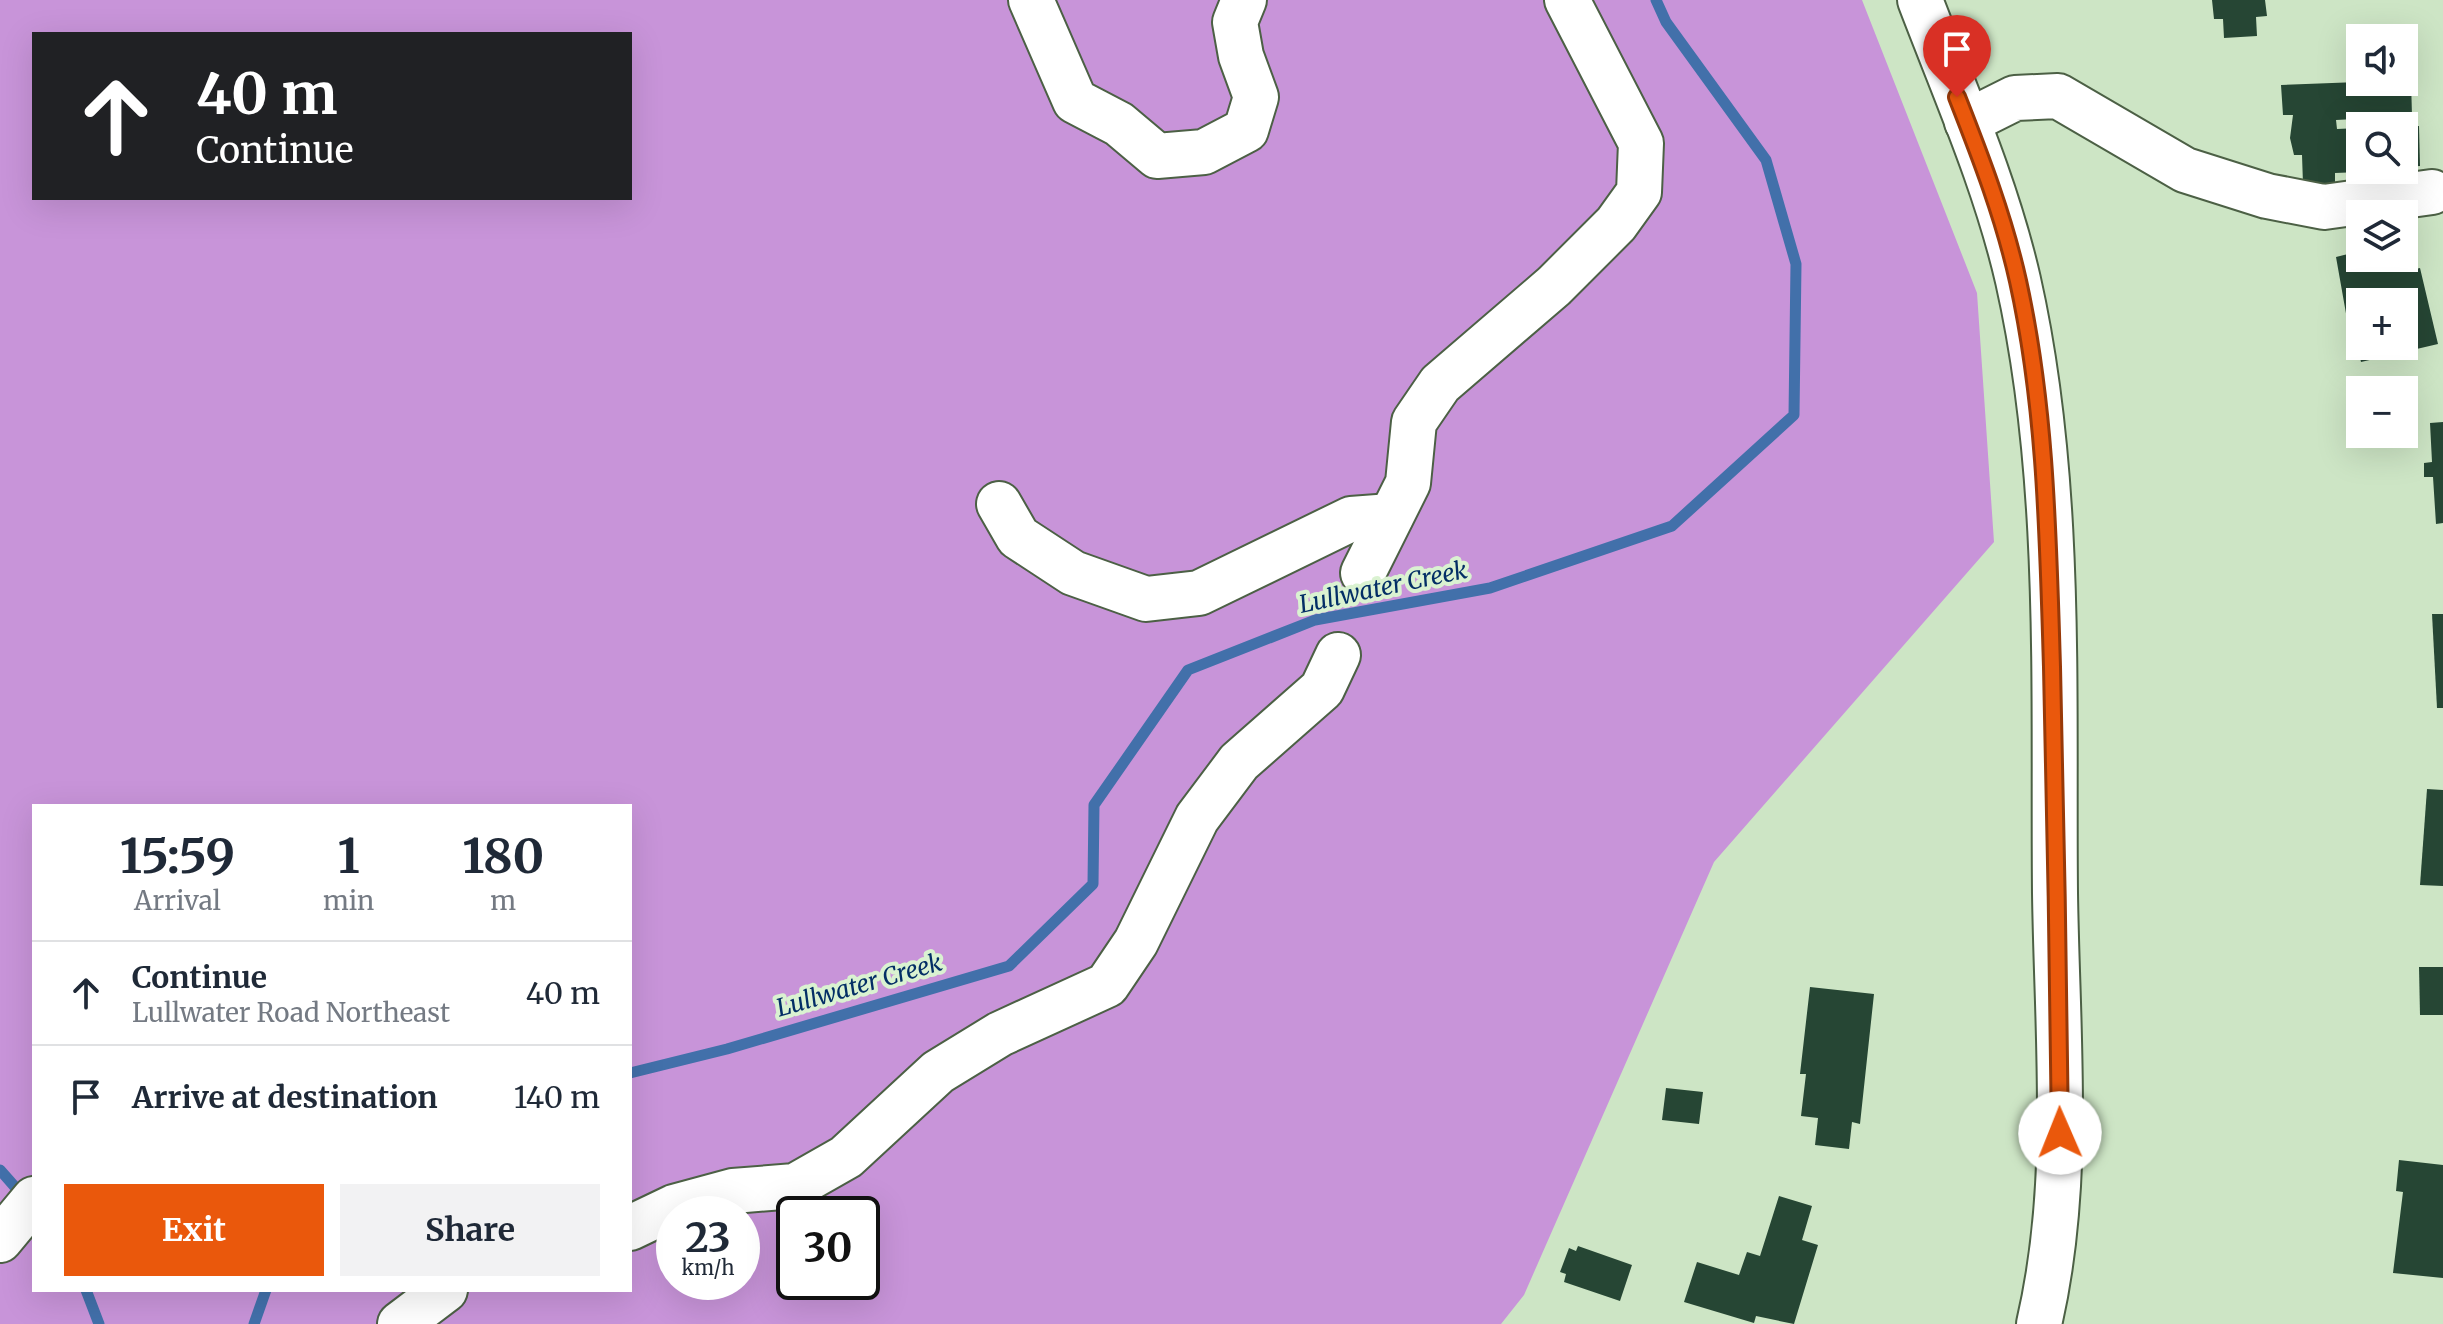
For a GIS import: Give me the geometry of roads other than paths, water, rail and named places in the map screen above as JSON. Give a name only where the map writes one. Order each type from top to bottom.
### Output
[{"type":"street","points":[[1031,0],[1075,101],[1119,124],[1157,156],[1204,152],[1246,130],[1256,97],[1241,56],[1235,22],[1244,0]]},
{"type":"street","points":[[1363,573],[1408,483],[1414,422],[1440,384],[1554,286],[1616,224],[1639,192],[1641,143],[1567,0]]},
{"type":"street","points":[[1920,0],[1990,183],[2018,280],[2034,374],[2048,514],[2060,1141],[2051,1263],[2039,1324]]},
{"type":"street","points":[[1967,122],[2015,98],[2058,96],[2185,170],[2267,196],[2324,207],[2432,192]]},
{"type":"street","points":[[999,504],[1018,537],[1073,573],[1146,599],[1199,593],[1351,519],[1391,516]]},
{"type":"street","points":[[632,1227],[674,1207],[733,1191],[795,1186],[846,1157],[938,1072],[1000,1034],[1107,985],[1136,942],[1197,818],[1239,762],[1322,689],[1338,655]]},
{"type":"street","points":[[400,1324],[442,1292]]},
{"type":"waterway","name":"Lullwater Creek","points":[[632,1073],[727,1049],[1009,966],[1093,884],[1094,805],[1188,670],[1315,620],[1490,588],[1672,526],[1794,415],[1796,264],[1766,160],[1666,22],[1656,0]]},
{"type":"waterway","points":[[0,1170],[23,1196]]},
{"type":"waterway","points":[[87,1292],[99,1324]]},
{"type":"waterway","name":"Lullwater Creek","points":[[254,1324],[265,1292]]}]
